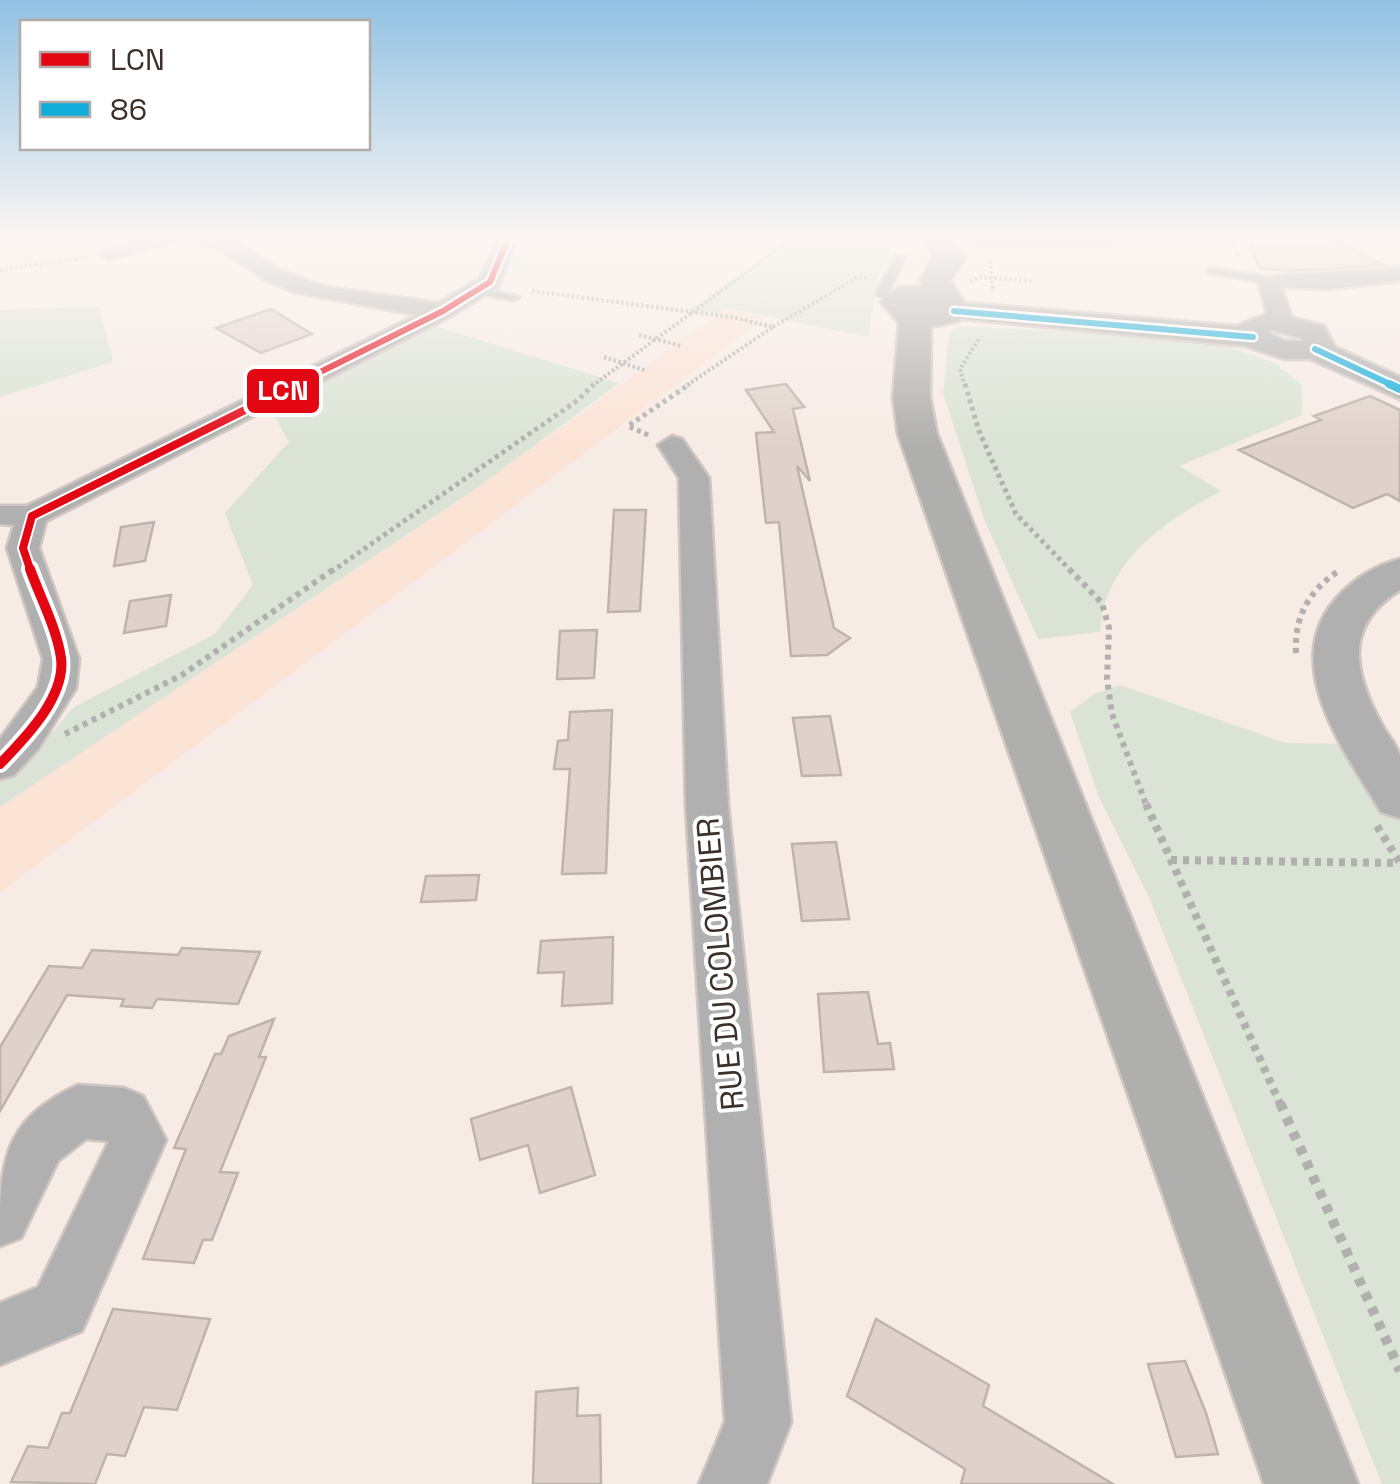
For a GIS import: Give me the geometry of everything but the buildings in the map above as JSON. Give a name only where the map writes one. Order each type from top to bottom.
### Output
[{"type":"main road","points":[[918,308],[911,416],[916,442],[946,502],[1311,1484]]},
{"type":"street","points":[[427,308],[444,311]]},
{"type":"street","points":[[12,751],[57,688],[61,659],[16,516],[448,308]]},
{"type":"street","points":[[1108,308],[1251,332],[1282,350],[1314,349],[1400,389]]},
{"type":"street","points":[[1277,308],[1281,322]]},
{"type":"street","points":[[1251,332],[1281,322],[1319,336],[1321,341],[1314,349]]},
{"type":"street","name":"RUE DU COLOMBIER","points":[[672,445],[694,478],[707,806],[758,1422],[733,1484]]},
{"type":"street","points":[[1400,572],[1372,586],[1348,610],[1336,635],[1333,668],[1348,714],[1400,798]]},
{"type":"street","points":[[0,1217],[38,1141],[78,1112],[124,1116],[138,1140],[60,1309],[0,1334]]},
{"type":"path","points":[[653,308],[773,327]]},
{"type":"path","points":[[12,751],[72,733],[182,675],[578,400],[620,362],[702,308]]},
{"type":"path","points":[[672,445],[628,426],[805,308]]},
{"type":"path","points":[[987,326],[963,362],[963,389],[1016,514],[1102,604],[1109,628],[1107,679],[1112,714],[1170,860],[1400,1371]]},
{"type":"path","points":[[639,335],[682,346]]},
{"type":"path","points":[[604,357],[647,371]]},
{"type":"path","points":[[1170,860],[1400,863]]},
{"type":"shaded area","points":[[727,308],[766,317],[0,892],[0,807],[474,490]]},
{"type":"green space","points":[[100,308],[113,362],[0,397],[0,310]]},
{"type":"green space","points":[[691,308],[727,308],[719,314]]},
{"type":"green space","points":[[728,308],[873,308],[868,337]]},
{"type":"green space","points":[[428,324],[619,383],[474,490],[0,807],[0,782],[21,768],[74,707],[215,634],[253,585],[225,513],[289,442],[271,411]]},
{"type":"green space","points":[[961,326],[1211,340],[1275,363],[1302,385],[1302,415],[1179,466],[1221,491],[1179,516],[1141,546],[1113,585],[1100,632],[1038,639],[984,519],[943,393],[949,333]]},
{"type":"green space","points":[[1120,685],[1285,743],[1353,744],[1400,819],[1400,1484],[1382,1484],[1149,897],[1098,795],[1070,712],[1094,694]]},
{"type":"transit line","name":"LCN","points":[[32,516],[447,308]]},
{"type":"transit line","name":"86","points":[[954,311],[1253,337]]},
{"type":"transit line","name":"86","points":[[1315,349],[1400,389]]},
{"type":"transit line","name":"LCN","points":[[0,764],[24,739],[57,688],[61,659],[23,548],[32,516]]}]
